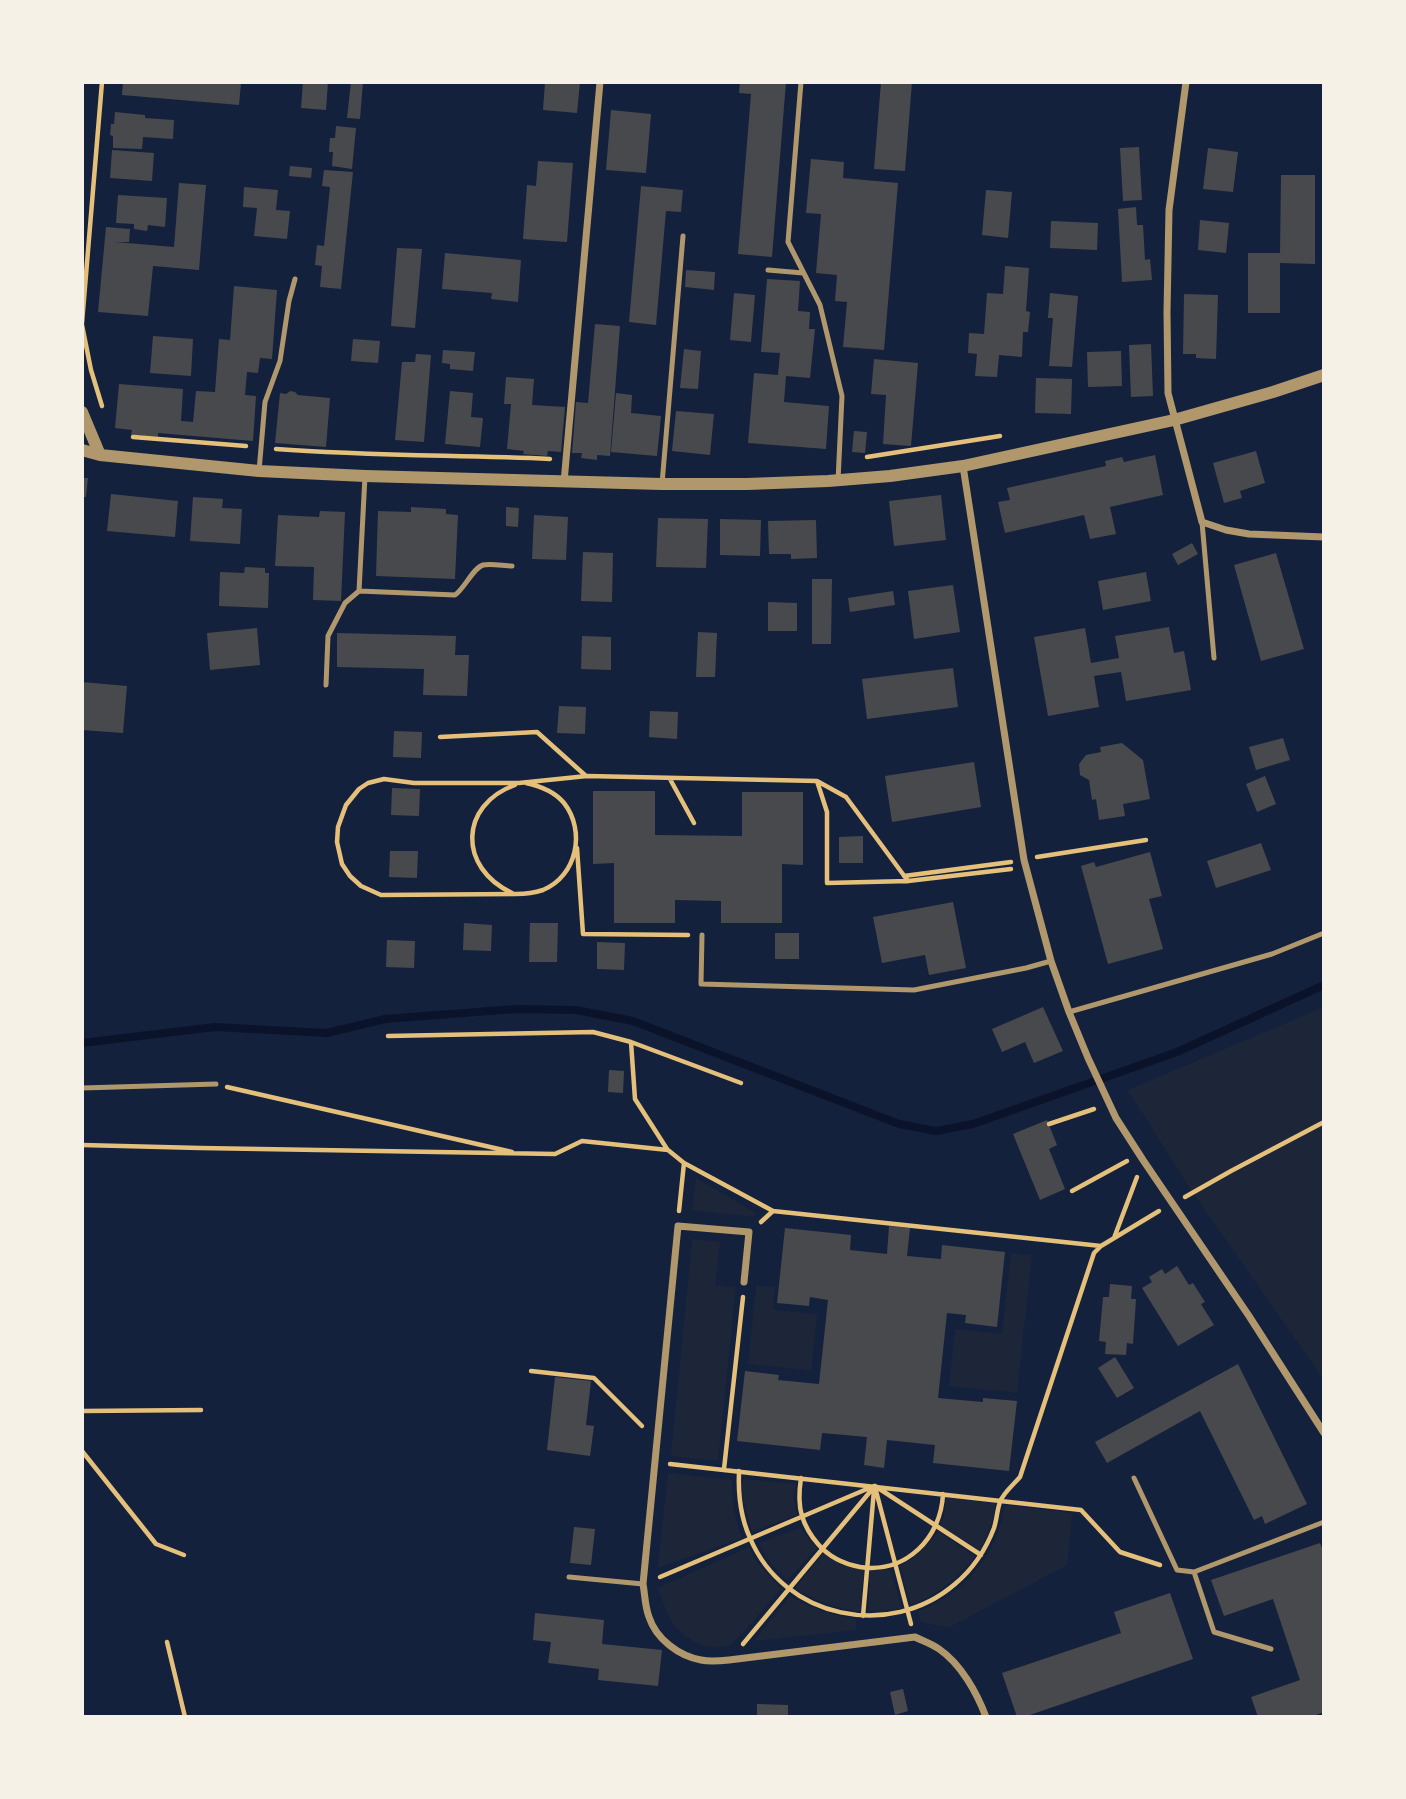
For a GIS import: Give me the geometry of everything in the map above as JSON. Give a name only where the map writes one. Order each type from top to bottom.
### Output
[{"type":"street","points":[[564,482],[600,82]]},
{"type":"street","points":[[1186,82],[1169,210],[1168,393],[1202,522],[1248,534],[1324,537]]},
{"type":"street","points":[[82,450],[259,471],[365,476],[662,484],[838,481],[963,466],[1174,420],[1324,375]]},
{"type":"street","points":[[82,412],[100,454]]},
{"type":"street","points":[[963,466],[1025,863],[1051,961],[1069,1012],[1088,1058],[1123,1128],[1324,1433]]},
{"type":"street","points":[[744,1282],[749,1232],[678,1226],[643,1584],[649,1617],[659,1636],[677,1651],[705,1661],[915,1637],[940,1649],[962,1672],[978,1695],[986,1717]]},
{"type":"lane","points":[[801,82],[788,242],[820,305],[842,396],[838,481]]},
{"type":"lane","points":[[662,484],[683,236]]},
{"type":"lane","points":[[768,270],[803,272]]},
{"type":"lane","points":[[259,471],[265,402],[280,361],[295,279]]},
{"type":"lane","points":[[359,591],[365,476]]},
{"type":"lane","points":[[1202,522],[1214,658]]},
{"type":"lane","points":[[326,685],[328,636],[345,603],[359,591],[455,594],[461,591],[483,565],[512,566]]},
{"type":"lane","points":[[1069,1012],[1272,954],[1324,933]]},
{"type":"lane","points":[[702,935],[701,984],[914,990],[1051,961]]},
{"type":"lane","points":[[82,1088],[216,1084]]},
{"type":"lane","points":[[1134,1478],[1177,1570],[1194,1572],[1324,1522]]},
{"type":"lane","points":[[1194,1572],[1214,1632],[1271,1649]]},
{"type":"lane","points":[[569,1577],[643,1584]]},
{"type":"path","points":[[102,82],[82,324],[91,370],[105,416]]},
{"type":"path","points":[[839,460],[914,451],[1012,434]]},
{"type":"path","points":[[127,436],[332,453],[566,460]]},
{"type":"path","points":[[440,737],[537,732],[587,776]]},
{"type":"path","points":[[576,844],[567,870],[557,881],[545,889],[531,893],[381,895],[361,886],[350,876],[342,863],[337,842],[338,827],[346,805],[359,789],[368,783],[384,779],[414,783],[526,783],[587,776],[817,781],[846,797],[908,881]]},
{"type":"path","points":[[670,779],[694,823]]},
{"type":"path","points":[[817,781],[827,812],[827,883],[908,881],[1025,863],[1037,857],[1146,840]]},
{"type":"path","points":[[516,894],[496,885],[486,875],[475,856],[473,834],[476,820],[492,796],[519,783]]},
{"type":"path","points":[[526,783],[553,793],[572,815],[576,829],[583,934],[702,935]]},
{"type":"path","points":[[1035,845],[1040,867]]},
{"type":"path","points":[[904,876],[1025,863]]},
{"type":"path","points":[[388,1036],[593,1032],[631,1042],[741,1083]]},
{"type":"path","points":[[631,1042],[635,1099],[668,1150],[684,1163],[773,1210],[1101,1246]]},
{"type":"path","points":[[216,1084],[522,1154]]},
{"type":"path","points":[[1049,1124],[1097,1108]]},
{"type":"path","points":[[739,1471],[738,1494],[742,1517],[760,1558],[773,1574],[811,1603],[837,1612],[863,1616],[908,1610],[941,1595],[970,1570],[981,1555],[993,1529],[1000,1500],[1020,1477],[1094,1253],[1101,1246],[1230,1171],[1324,1122]]},
{"type":"path","points":[[82,1144],[214,1149],[555,1154],[582,1141],[668,1150]]},
{"type":"path","points":[[1072,1191],[1128,1161]]},
{"type":"path","points":[[678,1226],[684,1163]]},
{"type":"path","points":[[1113,1239],[1137,1176]]},
{"type":"path","points":[[724,1469],[744,1282]]},
{"type":"path","points":[[531,1371],[594,1378],[657,1442]]},
{"type":"path","points":[[82,1411],[201,1410]]},
{"type":"path","points":[[82,1451],[156,1544],[184,1555]]},
{"type":"path","points":[[655,1462],[1081,1510],[1120,1552],[1177,1570]]},
{"type":"path","points":[[801,1478],[799,1497],[802,1517],[810,1534],[822,1549],[843,1562],[867,1568],[895,1564],[919,1549],[936,1526],[943,1505],[943,1494]]},
{"type":"path","points":[[875,1486],[981,1555]]},
{"type":"path","points":[[643,1584],[875,1486]]},
{"type":"path","points":[[729,1660],[875,1486]]},
{"type":"path","points":[[875,1486],[913,1631]]},
{"type":"path","points":[[863,1616],[875,1486]]},
{"type":"path","points":[[167,1642],[185,1717]]},
{"type":"shaded area","points":[[1324,1007],[1324,1380],[1189,1187],[1128,1090]]},
{"type":"shaded area","points":[[696,1178],[756,1213],[753,1217],[692,1210]]},
{"type":"shaded area","points":[[692,1239],[720,1242],[715,1285],[736,1287],[718,1461],[671,1456]]},
{"type":"shaded area","points":[[1011,1253],[1032,1255],[1017,1393],[949,1386],[955,1329],[1002,1334]]},
{"type":"shaded area","points":[[756,1286],[775,1287],[773,1310],[817,1314],[811,1371],[748,1364]]},
{"type":"shaded area","points":[[668,1473],[732,1480],[734,1509],[742,1538],[658,1568]]},
{"type":"shaded area","points":[[743,1479],[796,1484],[794,1498],[797,1515],[752,1532],[742,1494]]},
{"type":"shaded area","points":[[946,1498],[996,1503],[990,1528],[979,1551],[940,1525],[944,1517]]},
{"type":"shaded area","points":[[1005,1505],[1072,1513],[1067,1565],[948,1628],[921,1622],[918,1611],[956,1590],[985,1558],[999,1529]]},
{"type":"shaded area","points":[[800,1528],[817,1548],[787,1580],[771,1563],[759,1543]]},
{"type":"shaded area","points":[[938,1531],[975,1557],[946,1585],[911,1605],[900,1566],[921,1551]]},
{"type":"shaded area","points":[[749,1547],[756,1561],[781,1589],[730,1645],[706,1646],[691,1640],[673,1623],[658,1588]]},
{"type":"shaded area","points":[[824,1553],[843,1564],[864,1570],[860,1612],[826,1603],[795,1588]]},
{"type":"shaded area","points":[[890,1569],[902,1608],[868,1611],[870,1571]]},
{"type":"shaded area","points":[[790,1596],[822,1611],[856,1619],[856,1630],[754,1641]]},
{"type":"building","points":[[123,82],[241,83],[239,105],[122,95]]},
{"type":"building","points":[[303,82],[328,82],[326,110],[301,108]]},
{"type":"building","points":[[351,82],[363,82],[360,119],[347,118]]},
{"type":"building","points":[[545,82],[580,82],[577,113],[543,110]]},
{"type":"building","points":[[740,82],[786,82],[772,257],[738,254],[751,94],[739,93]]},
{"type":"building","points":[[881,82],[912,82],[905,171],[874,169]]},
{"type":"building","points":[[611,110],[651,114],[646,173],[606,170]]},
{"type":"building","points":[[115,112],[174,120],[173,139],[143,137],[142,149],[113,148],[113,136],[110,135]]},
{"type":"building","points":[[336,126],[356,128],[352,169],[332,166],[330,138],[335,138]]},
{"type":"building","points":[[1139,147],[1142,200],[1123,201],[1120,148]]},
{"type":"building","points":[[1208,148],[1238,152],[1233,192],[1203,189]]},
{"type":"building","points":[[112,150],[154,153],[152,181],[110,178]]},
{"type":"building","points":[[811,159],[844,162],[843,178],[898,183],[884,350],[843,347],[847,302],[835,301],[837,275],[816,273],[821,214],[806,213]]},
{"type":"building","points":[[538,161],[573,163],[567,242],[523,239],[527,185],[536,186]]},
{"type":"building","points":[[290,166],[312,168],[311,178],[289,176]]},
{"type":"building","points":[[324,170],[353,172],[341,289],[320,287],[322,266],[315,265],[317,245],[324,246],[330,187],[322,186]]},
{"type":"building","points":[[1281,175],[1315,175],[1315,264],[1280,263],[1280,313],[1248,313],[1248,253],[1280,253]]},
{"type":"building","points":[[179,183],[206,185],[199,270],[153,266],[148,316],[98,312],[106,227],[130,229],[129,242],[115,242],[174,247]]},
{"type":"building","points":[[641,186],[683,190],[681,212],[666,211],[656,325],[629,322]]},
{"type":"building","points":[[244,187],[278,190],[276,210],[290,211],[287,239],[254,236],[257,208],[243,207]]},
{"type":"building","points":[[986,190],[1012,192],[1008,238],[982,235]]},
{"type":"building","points":[[118,195],[167,198],[165,227],[148,225],[147,231],[134,229],[134,224],[116,223]]},
{"type":"building","points":[[1136,207],[1137,225],[1143,225],[1145,260],[1150,259],[1152,280],[1122,282],[1118,209]]},
{"type":"building","points":[[1200,220],[1229,223],[1226,253],[1198,250]]},
{"type":"building","points":[[1051,221],[1098,223],[1097,250],[1050,248]]},
{"type":"building","points":[[397,248],[422,249],[415,328],[391,326]]},
{"type":"building","points":[[445,253],[521,260],[518,302],[491,299],[492,293],[442,289]]},
{"type":"building","points":[[1005,266],[1029,268],[1026,311],[1030,312],[1028,332],[1023,332],[1022,357],[999,355],[997,377],[975,376],[977,354],[968,353],[969,333],[984,334],[987,293],[1003,294]]},
{"type":"building","points":[[686,270],[715,272],[714,290],[685,287]]},
{"type":"building","points":[[767,279],[800,281],[798,311],[810,312],[809,329],[815,329],[810,378],[786,376],[784,402],[829,406],[826,449],[748,443],[754,373],[778,375],[780,353],[761,352]]},
{"type":"building","points":[[234,286],[277,290],[272,359],[260,358],[258,373],[247,372],[245,395],[256,396],[253,441],[158,433],[158,437],[131,435],[132,430],[115,428],[119,384],[183,389],[181,421],[193,422],[196,391],[215,392],[219,339],[230,340]]},
{"type":"building","points":[[734,293],[755,295],[751,342],[730,340]]},
{"type":"building","points":[[1050,293],[1078,296],[1072,367],[1049,366],[1053,318],[1048,318]]},
{"type":"building","points":[[1184,294],[1218,295],[1216,359],[1183,354]]},
{"type":"building","points":[[595,324],[620,326],[610,456],[597,455],[597,460],[581,458],[582,453],[572,453],[576,402],[588,403]]},
{"type":"building","points":[[153,336],[193,339],[191,376],[150,373]]},
{"type":"building","points":[[353,339],[380,341],[378,363],[351,361]]},
{"type":"building","points":[[1151,344],[1153,396],[1131,397],[1129,345]]},
{"type":"building","points":[[684,349],[701,351],[698,389],[680,388]]},
{"type":"building","points":[[443,350],[475,352],[473,371],[450,369],[450,364],[442,363]]},
{"type":"building","points":[[1121,351],[1122,386],[1088,387],[1087,352]]},
{"type":"building","points":[[416,354],[431,355],[424,442],[395,440],[402,362],[415,362]]},
{"type":"building","points":[[874,359],[918,363],[911,446],[883,444],[886,395],[871,394]]},
{"type":"building","points":[[506,377],[534,379],[532,405],[565,407],[561,452],[548,451],[547,456],[523,454],[524,451],[507,449],[511,404],[504,404]]},
{"type":"building","points":[[1036,378],[1072,379],[1071,414],[1035,413]]},
{"type":"building","points":[[290,391],[298,395],[330,398],[326,447],[275,443],[280,393],[286,394]]},
{"type":"building","points":[[450,391],[473,393],[471,417],[483,418],[480,447],[445,444]]},
{"type":"building","points":[[616,393],[632,395],[631,413],[661,416],[657,456],[611,452]]},
{"type":"building","points":[[676,411],[714,414],[710,455],[672,451]]},
{"type":"building","points":[[854,431],[867,432],[865,453],[852,452]]},
{"type":"building","points":[[1256,451],[1265,483],[1240,491],[1242,498],[1224,503],[1213,463]]},
{"type":"building","points":[[1155,455],[1163,495],[1110,507],[1116,534],[1090,539],[1084,515],[1005,533],[998,502],[1010,500],[1007,488],[1106,466],[1105,461],[1122,457],[1124,462]]},
{"type":"building","points":[[82,478],[88,478],[86,497],[82,497]]},
{"type":"building","points":[[111,494],[178,501],[175,537],[107,531]]},
{"type":"building","points":[[941,495],[946,540],[894,546],[889,501]]},
{"type":"building","points":[[193,497],[223,499],[222,508],[242,509],[240,544],[190,541]]},
{"type":"building","points":[[411,507],[446,509],[446,514],[458,515],[455,579],[376,576],[378,511],[411,512]]},
{"type":"building","points":[[506,507],[519,508],[518,527],[506,526]]},
{"type":"building","points":[[320,511],[345,512],[341,601],[313,600],[314,567],[275,566],[278,515],[319,517]]},
{"type":"building","points":[[534,515],[568,517],[566,560],[532,559]]},
{"type":"building","points":[[658,518],[708,519],[706,568],[656,567]]},
{"type":"building","points":[[720,519],[761,520],[760,556],[720,555]]},
{"type":"building","points":[[816,520],[817,558],[791,559],[791,554],[769,554],[768,521]]},
{"type":"building","points":[[1192,543],[1198,554],[1178,565],[1172,554]]},
{"type":"building","points":[[583,552],[613,553],[612,602],[581,601]]},
{"type":"building","points":[[1276,553],[1304,649],[1261,661],[1234,565]]},
{"type":"building","points":[[245,567],[265,568],[265,573],[269,573],[268,608],[219,606],[220,572],[244,573]]},
{"type":"building","points":[[1146,572],[1151,601],[1103,610],[1098,581]]},
{"type":"building","points":[[812,579],[832,579],[831,644],[812,644]]},
{"type":"building","points":[[953,585],[960,632],[914,639],[908,591]]},
{"type":"building","points":[[893,591],[895,605],[850,612],[848,598]]},
{"type":"building","points":[[768,602],[797,603],[797,631],[768,631]]},
{"type":"building","points":[[1169,627],[1174,653],[1184,651],[1191,690],[1126,701],[1121,672],[1094,676],[1099,707],[1048,716],[1034,637],[1085,628],[1091,663],[1119,658],[1115,636]]},
{"type":"building","points":[[257,628],[260,665],[210,670],[207,633]]},
{"type":"building","points":[[698,632],[717,633],[715,677],[696,677]]},
{"type":"building","points":[[337,633],[456,636],[455,655],[469,655],[467,696],[423,695],[424,669],[337,667]]},
{"type":"building","points":[[582,636],[611,637],[611,670],[581,669]]},
{"type":"building","points":[[953,668],[958,707],[867,719],[862,679]]},
{"type":"building","points":[[82,682],[127,686],[123,733],[82,730]]},
{"type":"building","points":[[559,706],[586,707],[585,734],[557,733]]},
{"type":"building","points":[[650,711],[678,712],[677,739],[649,737]]},
{"type":"building","points":[[394,731],[422,732],[421,758],[393,757]]},
{"type":"building","points":[[1283,738],[1290,760],[1256,770],[1249,747]]},
{"type":"building","points":[[1122,743],[1143,760],[1150,799],[1123,804],[1125,816],[1099,820],[1096,799],[1092,800],[1089,780],[1080,775],[1079,764],[1086,755],[1101,752],[1100,747]]},
{"type":"building","points":[[974,762],[981,807],[892,822],[885,776]]},
{"type":"building","points":[[1265,776],[1276,804],[1257,812],[1246,784]]},
{"type":"building","points":[[392,788],[420,789],[419,816],[391,815]]},
{"type":"building","points":[[593,791],[655,791],[655,835],[742,836],[742,792],[803,792],[803,865],[782,864],[782,923],[721,923],[721,901],[675,900],[675,923],[614,923],[614,863],[593,864]]},
{"type":"building","points":[[863,836],[863,863],[839,863],[839,837]]},
{"type":"building","points":[[1261,843],[1271,870],[1216,888],[1207,861]]},
{"type":"building","points":[[390,851],[418,851],[417,878],[389,877]]},
{"type":"building","points":[[1150,852],[1162,896],[1149,899],[1163,949],[1108,964],[1081,866],[1094,862],[1096,867]]},
{"type":"building","points":[[953,902],[966,968],[929,975],[925,955],[882,963],[873,917]]},
{"type":"building","points":[[464,923],[492,925],[491,951],[463,950]]},
{"type":"building","points":[[530,923],[558,923],[557,962],[529,962]]},
{"type":"building","points":[[775,933],[799,933],[799,959],[775,959]]},
{"type":"building","points":[[387,940],[415,941],[414,968],[386,967]]},
{"type":"building","points":[[597,942],[625,943],[624,970],[597,969]]},
{"type":"building","points":[[1043,1007],[1063,1051],[1034,1063],[1025,1042],[1002,1052],[992,1029]]},
{"type":"building","points":[[609,1070],[624,1071],[623,1093],[608,1092]]},
{"type":"building","points":[[1047,1120],[1057,1145],[1049,1149],[1065,1189],[1040,1200],[1013,1134]]},
{"type":"building","points":[[889,1226],[910,1228],[907,1256],[941,1259],[942,1245],[1005,1252],[997,1327],[965,1323],[966,1315],[947,1313],[938,1398],[983,1402],[983,1398],[1017,1401],[1009,1471],[933,1463],[935,1445],[887,1440],[884,1468],[864,1465],[867,1437],[822,1433],[820,1450],[737,1441],[745,1371],[779,1375],[778,1380],[819,1384],[828,1300],[810,1297],[809,1306],[777,1303],[785,1228],[851,1235],[850,1250],[887,1254]]},
{"type":"building","points":[[1177,1266],[1189,1285],[1193,1283],[1205,1302],[1201,1304],[1214,1325],[1178,1346],[1142,1288],[1152,1282],[1149,1277],[1162,1269],[1165,1274]]},
{"type":"building","points":[[1110,1284],[1132,1286],[1131,1299],[1136,1299],[1133,1344],[1127,1343],[1126,1355],[1105,1354],[1106,1342],[1099,1341],[1103,1297],[1109,1297]]},
{"type":"building","points":[[1115,1357],[1134,1388],[1117,1398],[1098,1368]]},
{"type":"building","points":[[1238,1364],[1307,1504],[1265,1524],[1262,1516],[1254,1520],[1200,1411],[1107,1463],[1095,1442]]},
{"type":"building","points":[[555,1377],[591,1381],[586,1425],[594,1426],[590,1456],[547,1450]]},
{"type":"building","points":[[574,1527],[595,1529],[591,1565],[570,1563]]},
{"type":"building","points":[[1320,1543],[1324,1553],[1324,1712],[1311,1717],[1258,1717],[1251,1697],[1300,1680],[1273,1599],[1224,1616],[1211,1580]]},
{"type":"building","points":[[1170,1593],[1193,1659],[1024,1717],[1017,1717],[1002,1673],[1121,1633],[1114,1612]]},
{"type":"building","points":[[535,1613],[604,1620],[602,1644],[662,1650],[658,1686],[598,1680],[599,1669],[548,1663],[551,1642],[533,1640]]},
{"type":"building","points":[[903,1689],[908,1711],[895,1715],[890,1692]]},
{"type":"building","points":[[757,1704],[788,1705],[788,1717],[757,1717]]},
{"type":"waterway","points":[[82,1043],[215,1027],[327,1033],[385,1019],[516,1009],[576,1010],[633,1021],[899,1124],[936,1131],[973,1124],[1177,1052],[1324,985]]}]
